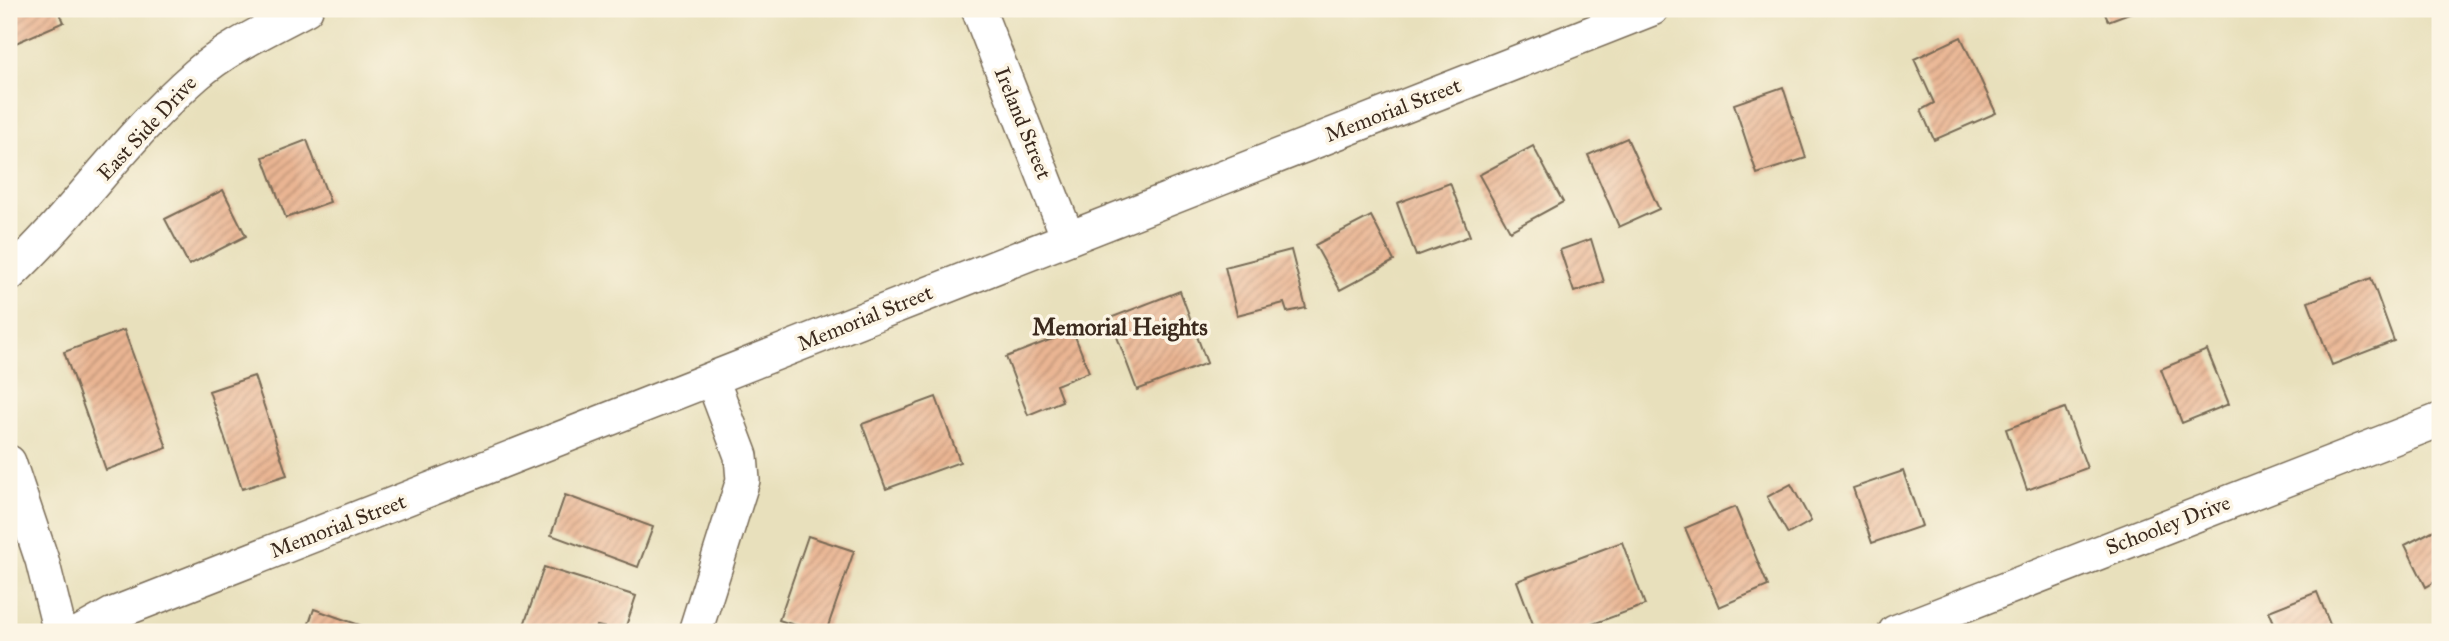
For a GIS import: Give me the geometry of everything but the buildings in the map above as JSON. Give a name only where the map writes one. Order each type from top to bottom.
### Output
[{"type":"street","name":"East Side Drive","points":[[9,275],[42,244],[167,101],[198,73],[226,53],[306,9]]},
{"type":"street","name":"Ireland Street","points":[[978,9],[1068,238]]},
{"type":"street","name":"Memorial Street","points":[[81,632],[113,614],[1652,9]]},
{"type":"street","points":[[695,632],[743,480],[741,456],[712,379]]},
{"type":"street","name":"Schooley Drive","points":[[1895,632],[2440,420]]},
{"type":"street","points":[[9,463],[42,560],[60,632]]},
{"type":"district","name":"Memorial Heights","points":[[1120,327]]}]
